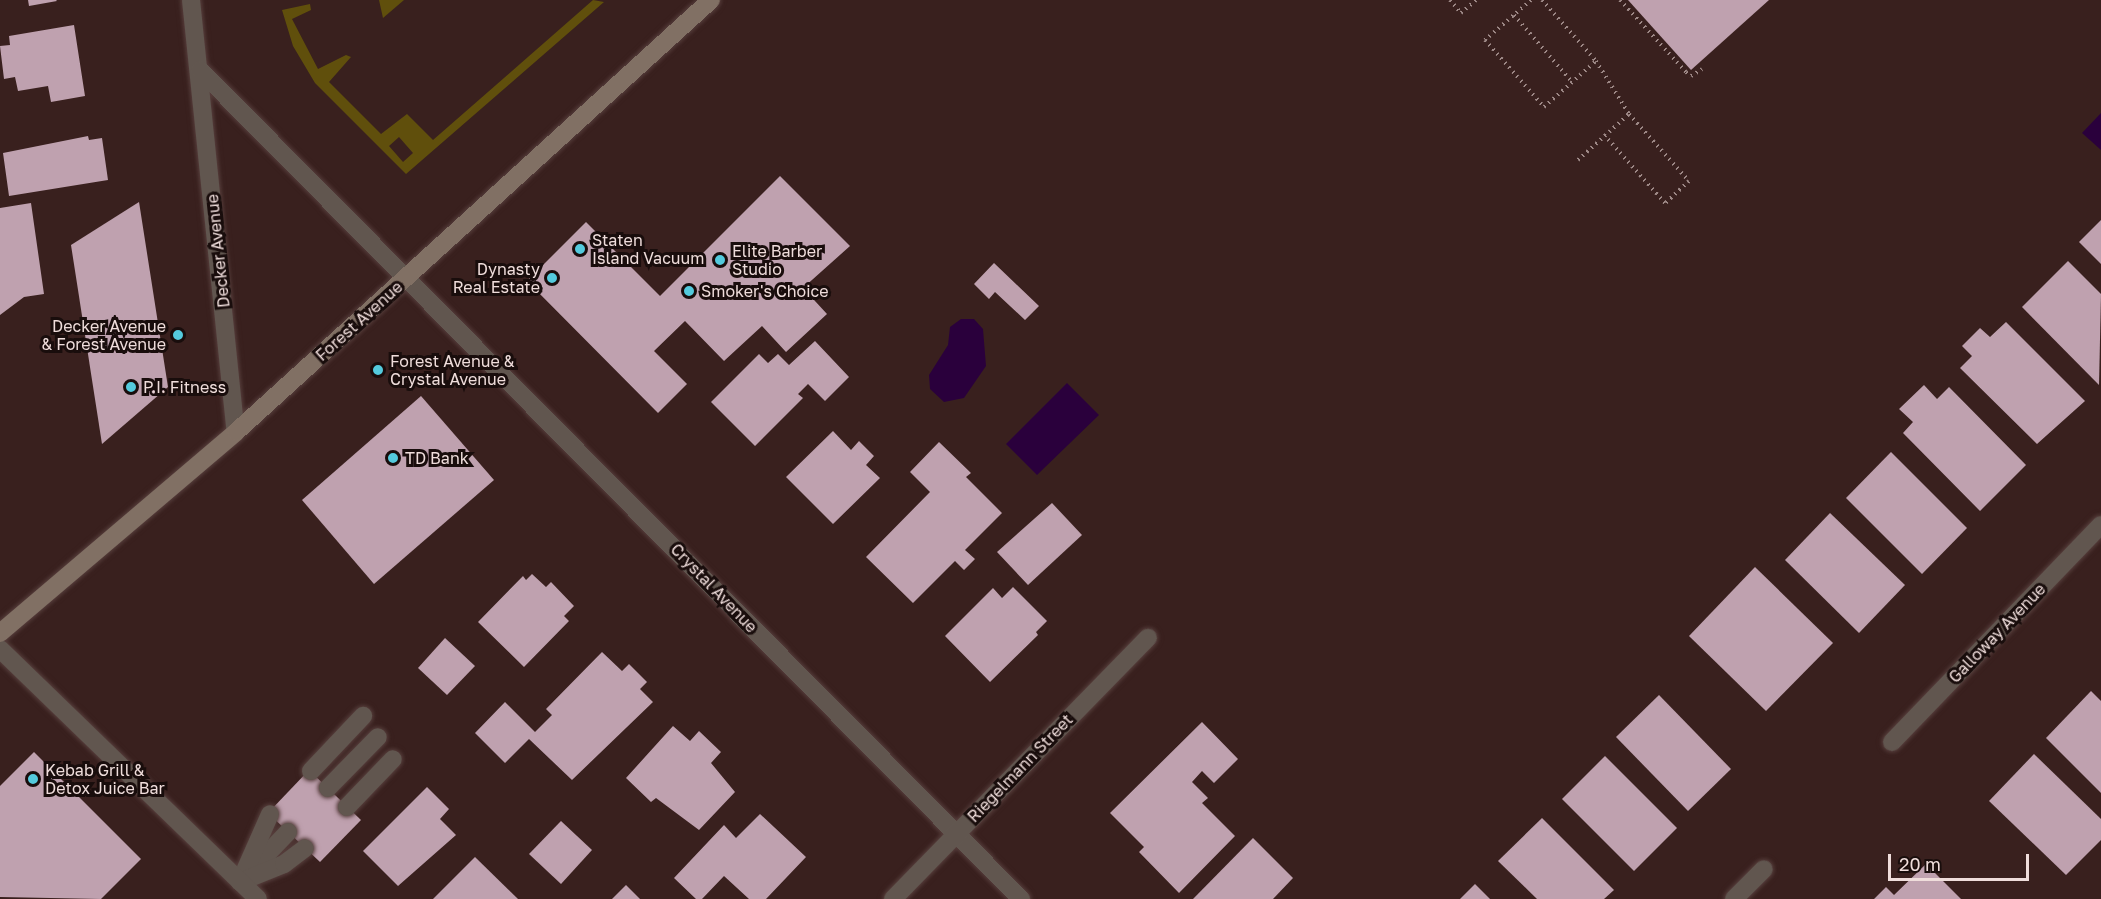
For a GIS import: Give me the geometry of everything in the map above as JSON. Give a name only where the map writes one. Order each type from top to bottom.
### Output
[{"type":"main road","name":"Forest Avenue","points":[[0,633],[236,432],[711,0]]},
{"type":"street","name":"Decker Avenue","points":[[191,0],[236,432]]},
{"type":"street","points":[[200,70],[408,277]]},
{"type":"street","name":"Crystal Avenue","points":[[408,277],[1021,899]]},
{"type":"street","name":"Galloway Avenue","points":[[1892,742],[2101,525]]},
{"type":"street","name":"Riegelmann Street","points":[[892,899],[1148,638]]},
{"type":"street","points":[[0,649],[258,899]]},
{"type":"street","points":[[311,771],[363,716]]},
{"type":"street","points":[[328,788],[378,737]]},
{"type":"street","points":[[347,807],[393,759]]},
{"type":"street","points":[[240,882],[264,820],[270,814]]},
{"type":"street","points":[[240,882],[288,832]]},
{"type":"street","points":[[240,882],[284,864],[305,848]]},
{"type":"street","points":[[1734,899],[1764,869]]},
{"type":"path","points":[[1449,0],[1461,13],[1476,0]]},
{"type":"path","points":[[1531,0],[1485,40],[1544,107],[1596,62]]},
{"type":"path","points":[[1542,0],[1596,62],[1629,114],[1689,181],[1665,203],[1605,136]]},
{"type":"path","points":[[1620,0],[1686,72],[1691,76],[1702,69]]},
{"type":"path","points":[[1514,15],[1572,82]]},
{"type":"path","points":[[1578,160],[1629,114]]},
{"type":"shaded area","points":[[379,0],[404,0],[383,18]]},
{"type":"shaded area","points":[[593,0],[604,2],[406,174],[315,83],[293,46],[282,10],[310,4],[311,10],[292,19],[318,69],[346,55],[351,57],[329,82],[381,134],[407,114],[433,140]],"holes":[[[399,137],[413,153],[403,162],[389,146]]]},
{"type":"shaded area","points":[[2101,113],[2101,150],[2082,133]]},
{"type":"shaded area","points":[[961,319],[974,319],[983,329],[986,366],[964,398],[944,402],[930,389],[929,375],[948,345],[950,327]]},
{"type":"shaded area","points":[[1067,383],[1099,415],[1037,475],[1006,444]]},
{"type":"building","points":[[28,0],[56,0],[57,1],[29,6]]},
{"type":"building","points":[[1628,0],[1769,0],[1691,70]]},
{"type":"building","points":[[74,25],[85,96],[51,102],[48,86],[18,91],[15,77],[4,79],[0,46],[10,45],[9,36]]},
{"type":"building","points":[[88,136],[89,140],[102,138],[108,180],[9,196],[3,153]]},
{"type":"building","points":[[780,176],[850,246],[803,288],[827,314],[786,352],[762,326],[724,361],[685,321],[654,351],[687,384],[658,413],[527,281],[586,222],[660,296]]},
{"type":"building","points":[[139,202],[168,387],[102,444],[71,245]]},
{"type":"building","points":[[31,203],[44,294],[24,297],[0,315],[0,208]]},
{"type":"building","points":[[2101,220],[2101,264],[2079,242]]},
{"type":"building","points":[[2068,261],[2101,294],[2099,385],[2022,307]]},
{"type":"building","points":[[994,263],[1039,306],[1025,320],[995,292],[989,299],[974,284]]},
{"type":"building","points":[[2006,322],[2085,401],[2037,444],[1960,368],[1972,356],[1962,346],[1980,328],[1990,337]]},
{"type":"building","points":[[815,341],[849,377],[825,401],[808,384],[798,394],[803,398],[755,446],[711,402],[759,354],[768,363],[778,354],[789,365]]},
{"type":"building","points":[[1924,385],[1937,399],[1949,387],[2026,465],[1980,511],[1903,433],[1913,422],[1899,409]]},
{"type":"building","points":[[421,396],[494,480],[374,584],[302,500]]},
{"type":"building","points":[[833,431],[851,450],[859,441],[874,456],[866,465],[880,478],[833,524],[786,477]]},
{"type":"building","points":[[939,442],[971,473],[966,477],[1002,513],[965,550],[975,559],[964,570],[955,561],[913,603],[866,557],[930,492],[910,472]]},
{"type":"building","points":[[1891,452],[1967,528],[1922,574],[1846,498]]},
{"type":"building","points":[[1052,503],[1082,535],[1028,585],[997,552]]},
{"type":"building","points":[[1830,513],[1905,585],[1859,633],[1785,560]]},
{"type":"building","points":[[1755,567],[1833,643],[1766,711],[1689,636]]},
{"type":"building","points":[[532,574],[546,587],[551,582],[574,606],[564,616],[569,621],[524,667],[478,622],[523,576],[526,580]]},
{"type":"building","points":[[1013,587],[1047,621],[1036,632],[1038,635],[990,682],[945,636],[993,588],[1002,598]]},
{"type":"building","points":[[445,638],[475,666],[447,695],[418,668]]},
{"type":"building","points":[[602,652],[622,671],[629,664],[647,682],[640,689],[653,702],[572,780],[529,739],[505,763],[475,733],[505,702],[535,732],[552,715],[546,709]]},
{"type":"building","points":[[2091,691],[2101,701],[2101,793],[2046,738]]},
{"type":"building","points":[[1659,695],[1731,769],[1688,811],[1616,737]]},
{"type":"building","points":[[1202,722],[1238,759],[1214,783],[1202,771],[1192,782],[1208,798],[1202,803],[1235,836],[1179,893],[1139,852],[1144,847],[1110,813]]},
{"type":"building","points":[[673,726],[690,741],[699,731],[721,752],[711,763],[735,792],[699,830],[656,798],[651,802],[626,778]]},
{"type":"building","points":[[34,752],[141,859],[101,899],[0,897],[0,786]]},
{"type":"building","points":[[2034,754],[2101,819],[2101,840],[2066,875],[1989,801]]},
{"type":"building","points":[[1605,756],[1677,828],[1634,871],[1562,799]]},
{"type":"building","points":[[309,770],[361,820],[320,862],[268,813]]},
{"type":"building","points":[[427,787],[449,809],[440,819],[456,835],[398,886],[363,851]]},
{"type":"building","points":[[760,814],[806,857],[766,899],[749,899],[724,876],[702,899],[696,899],[674,878],[724,825],[736,838]]},
{"type":"building","points":[[1542,818],[1614,890],[1604,899],[1537,899],[1498,861]]},
{"type":"building","points":[[561,821],[592,850],[561,884],[529,854]]},
{"type":"building","points":[[1253,838],[1293,878],[1273,899],[1193,899]]},
{"type":"building","points":[[475,857],[518,899],[433,899]]},
{"type":"building","points":[[1926,864],[1961,899],[1874,899],[1886,887],[1894,895]]},
{"type":"building","points":[[1475,884],[1490,899],[1460,899]]},
{"type":"building","points":[[626,885],[640,899],[612,899]]},
{"type":"place","name":"Staten Island Vacuum","points":[[580,249]]},
{"type":"place","name":"Elite Barber Studio","points":[[720,260]]},
{"type":"place","name":"Dynasty Real Estate","points":[[552,278]]},
{"type":"place","name":"Smoker's Choice","points":[[689,291]]},
{"type":"place","name":"Decker Avenue & Forest Avenue","points":[[178,335]]},
{"type":"place","name":"Forest Avenue & Crystal Avenue","points":[[378,370]]},
{"type":"place","name":"P.I. Fitness","points":[[131,387]]},
{"type":"place","name":"TD Bank","points":[[393,458]]},
{"type":"place","name":"Kebab Grill & Detox Juice Bar","points":[[33,779]]}]
